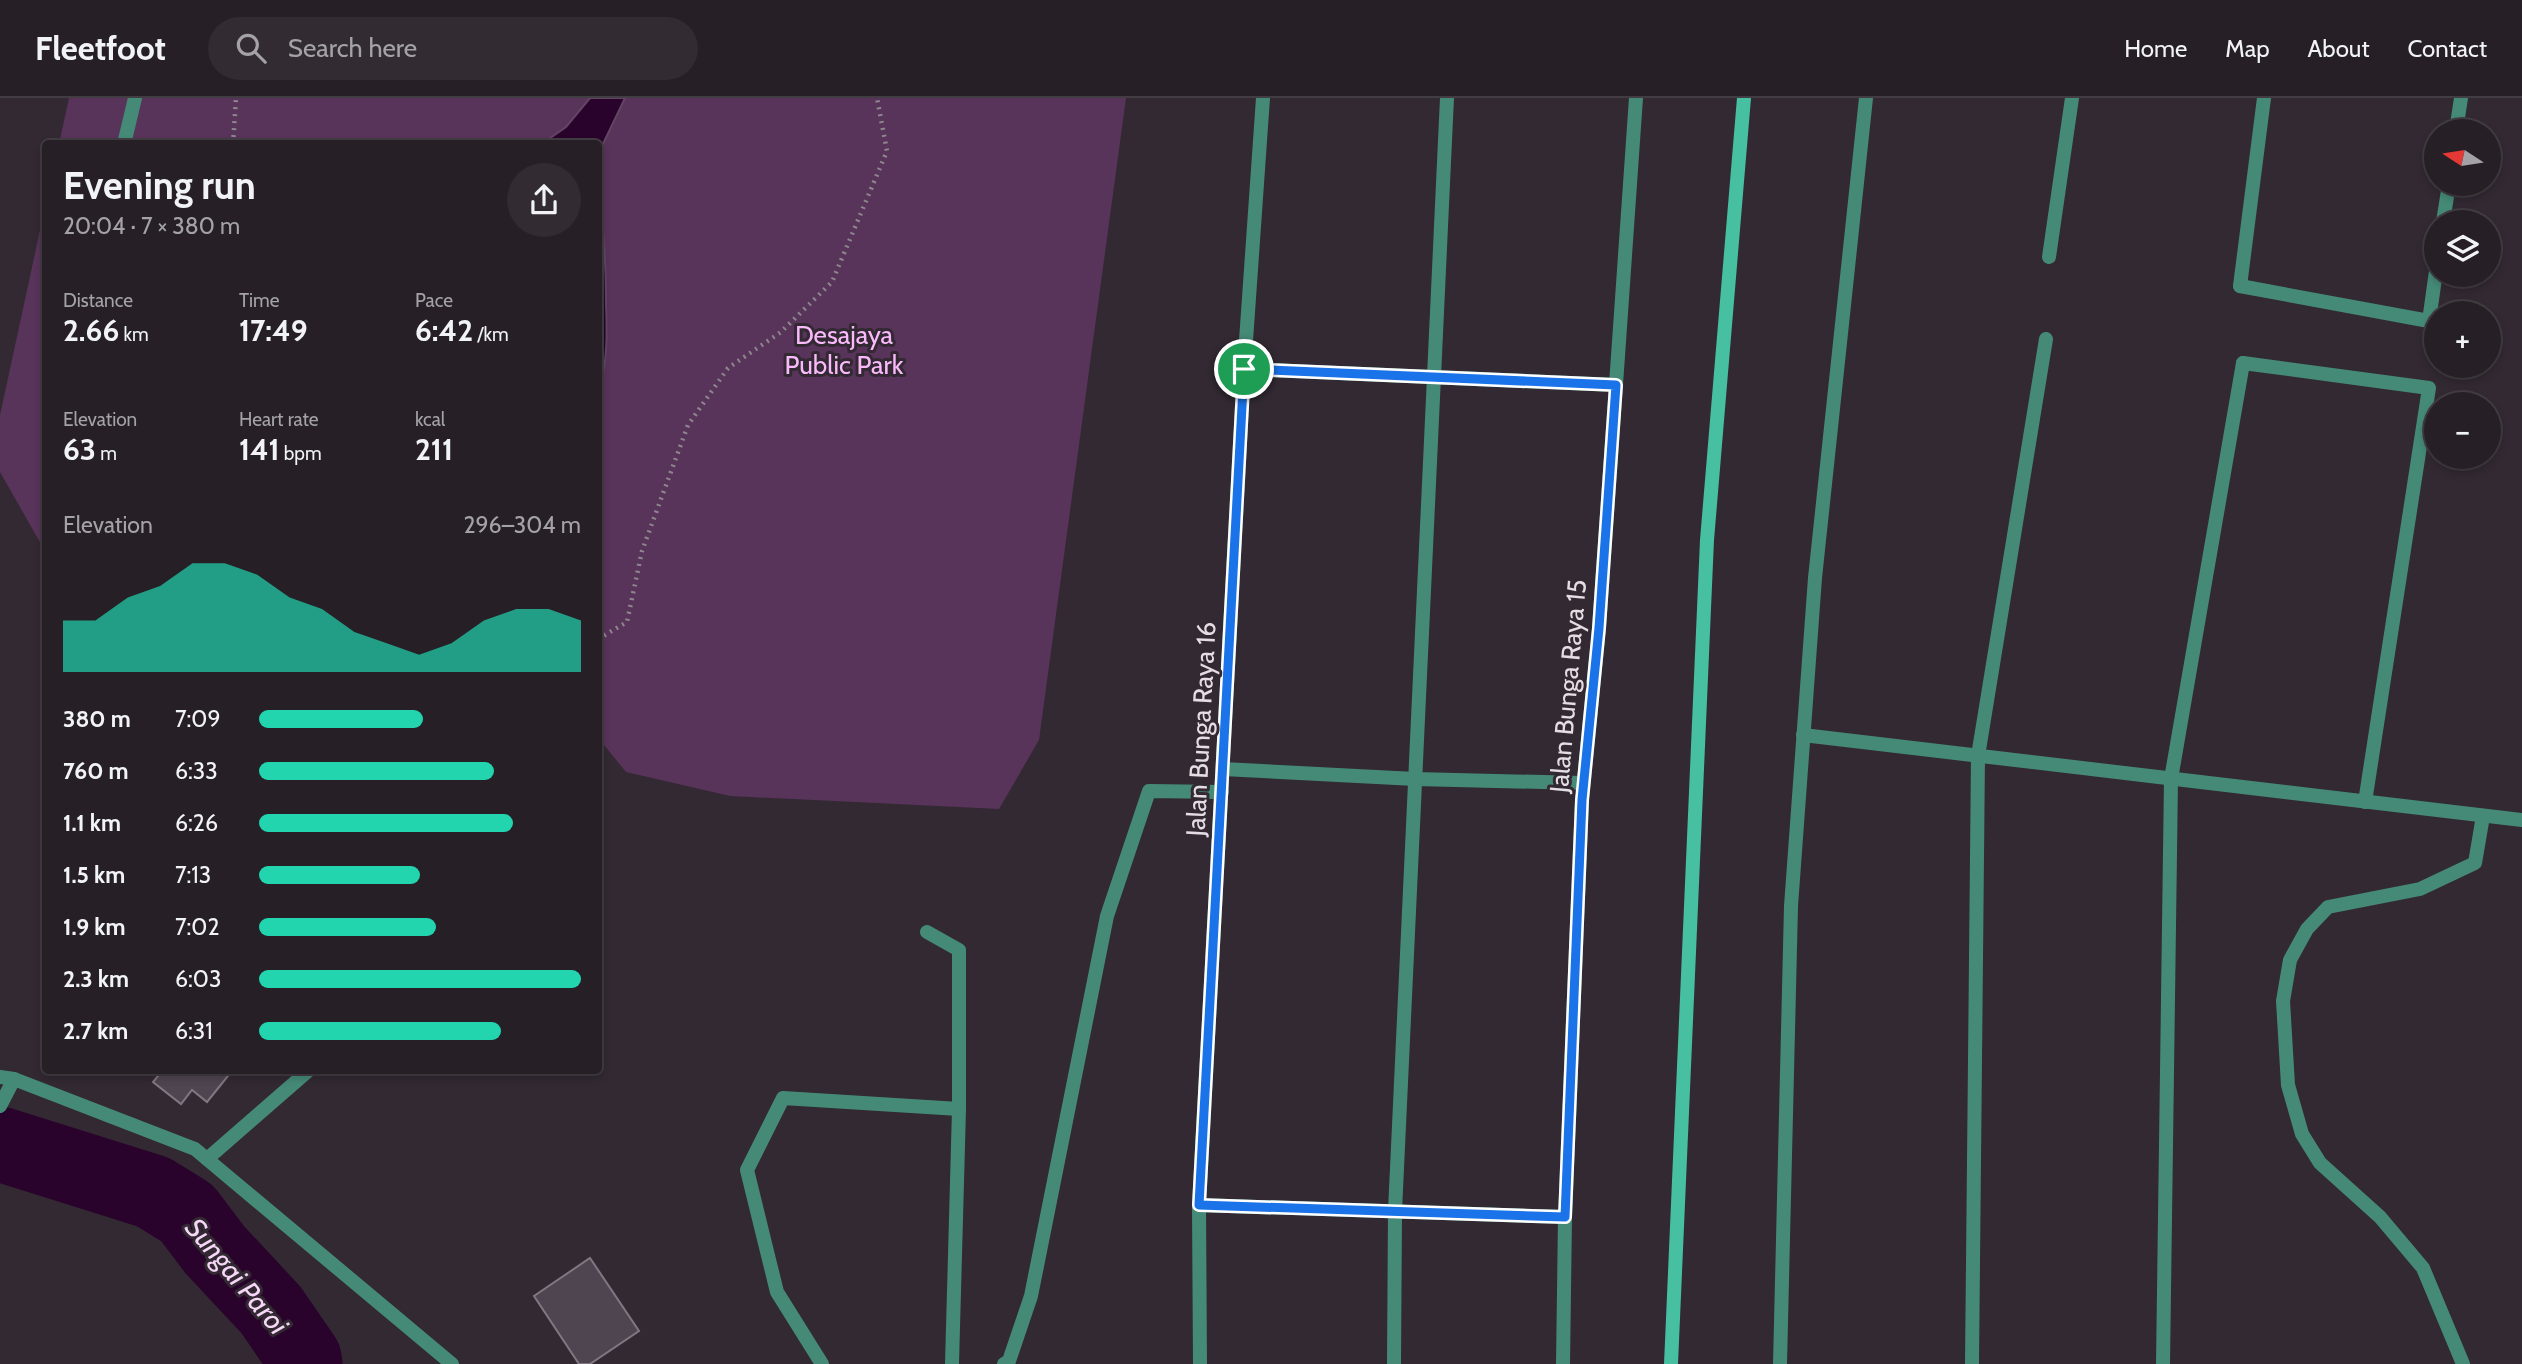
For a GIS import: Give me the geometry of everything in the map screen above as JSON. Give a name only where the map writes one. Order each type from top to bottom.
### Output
[{"type":"street","points":[[125,140],[135,98]]},
{"type":"street","name":"Jalan Bunga Raya 16","points":[[1200,1364],[1199,1205],[1244,369],[1263,98]]},
{"type":"street","points":[[1394,1364],[1395,1211],[1447,98]]},
{"type":"street","name":"Jalan Bunga Raya 15","points":[[1563,1364],[1565,1217],[1583,783],[1599,628],[1636,98]]},
{"type":"street","points":[[1671,1364],[1707,540],[1744,98]]},
{"type":"street","points":[[1780,1364],[1791,906],[1815,578],[1866,98]]},
{"type":"street","points":[[2049,257],[2073,98]]},
{"type":"street","points":[[2264,98],[2240,286],[2429,321],[2434,287]]},
{"type":"street","points":[[2458,119],[2461,98]]},
{"type":"street","points":[[1972,1364],[1978,756],[2046,339]]},
{"type":"street","points":[[2163,1364],[2171,779],[2242,363],[2429,388],[2365,802]]},
{"type":"street","points":[[1244,369],[1616,385]]},
{"type":"street","points":[[1803,735],[2522,820]]},
{"type":"street","points":[[1223,769],[1415,779],[1583,783]]},
{"type":"street","points":[[1004,1364],[1009,1362],[1031,1296],[1107,916],[1149,791],[1222,792]]},
{"type":"street","points":[[2463,1364],[2423,1268],[2380,1217],[2320,1163],[2302,1134],[2288,1085],[2283,1001],[2290,960],[2307,929],[2328,907],[2420,889],[2475,863],[2483,816]]},
{"type":"street","points":[[927,932],[959,950],[959,1108],[952,1364]]},
{"type":"street","points":[[207,1159],[305,1074]]},
{"type":"street","points":[[0,1106],[7,1078],[195,1149],[437,1358],[452,1364]]},
{"type":"street","points":[[822,1364],[777,1292],[747,1170],[783,1098],[959,1108]]},
{"type":"street","points":[[1199,1205],[1565,1217]]},
{"type":"path","points":[[233,140],[236,98]]},
{"type":"path","points":[[602,637],[627,622],[642,551],[688,425],[728,368],[781,332],[832,282],[887,151],[877,98]]},
{"type":"green space","name":"Desajaya Public Park","points":[[69,98],[1126,98],[1039,740],[999,809],[730,796],[626,772],[602,743],[602,140],[60,140]]},
{"type":"green space","points":[[42,221],[42,546],[0,472],[0,415]]},
{"type":"shaded area","points":[[590,98],[625,98],[602,146],[602,140],[547,140],[566,127]]},
{"type":"shaded area","points":[[602,219],[607,324],[602,378]]},
{"type":"building","points":[[160,1074],[230,1074],[207,1102],[192,1090],[181,1104],[153,1082]]},
{"type":"building","points":[[590,1258],[639,1331],[590,1364],[579,1364],[534,1296]]},
{"type":"waterway","name":"Sungai Paroi","points":[[0,1144],[153,1192],[187,1213],[215,1250],[271,1310],[304,1358],[305,1364]]},
{"type":"route","points":[[1244,369],[1616,385],[1599,628],[1582,800],[1565,1217],[1199,1205],[1244,369]]}]
